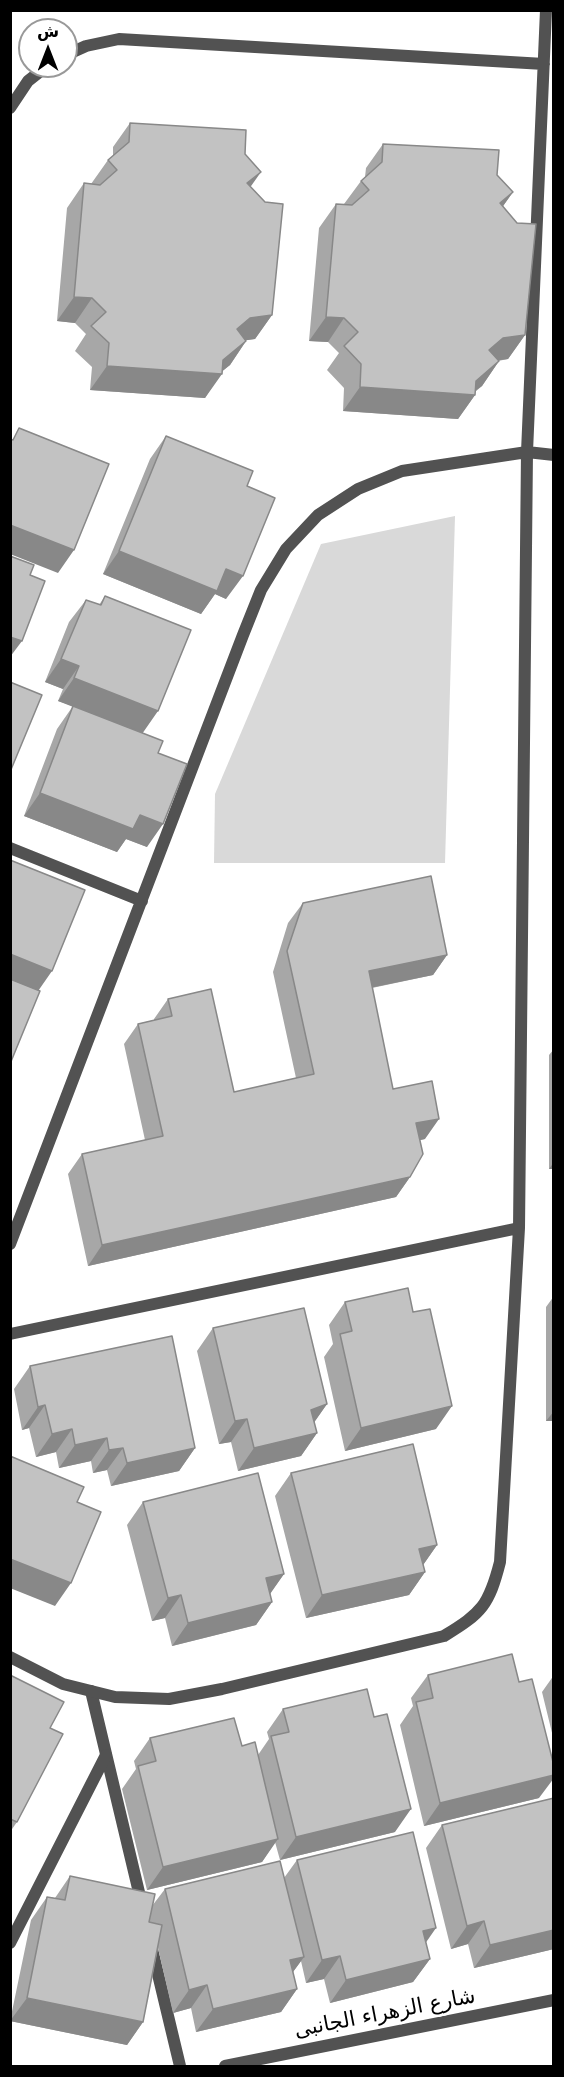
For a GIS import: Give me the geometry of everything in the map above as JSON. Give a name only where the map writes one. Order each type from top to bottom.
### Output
[{"type":"street","points":[[10,1657],[63,1684],[115,1697],[169,1699],[222,1689],[444,1636],[472,1619],[492,1593],[500,1562],[519,1228],[527,452],[546,10]]},
{"type":"street","points":[[78,50],[119,39],[544,64]]},
{"type":"street","points":[[10,108],[32,78]]},
{"type":"street","points":[[10,1244],[261,590],[286,549],[318,515],[358,489],[402,471],[527,452],[554,455]]},
{"type":"street","points":[[10,848],[142,901]]},
{"type":"street","points":[[10,1334],[519,1228]]},
{"type":"street","points":[[91,1691],[180,2067]]},
{"type":"street","points":[[10,1943],[106,1755]]},
{"type":"street","name":"شارع الزهراء الجانبى","points":[[225,2067],[554,2000]]},
{"type":"shaded area","points":[[455,516],[445,863],[214,863],[215,794],[321,544]]},
{"type":"building","points":[[130,123],[246,130],[245,154],[261,172],[247,183],[265,202],[283,204],[272,315],[250,318],[237,329],[246,341],[223,360],[222,374],[107,366],[109,343],[91,326],[106,312],[92,298],[74,297],[84,183],[100,185],[117,170],[108,160],[129,142]]},
{"type":"building","points":[[383,144],[499,150],[497,175],[513,192],[500,203],[517,223],[536,224],[525,335],[503,338],[489,350],[499,361],[476,381],[475,395],[360,387],[361,364],[344,346],[358,332],[344,318],[326,317],[336,204],[352,205],[369,190],[361,181],[382,162]]},
{"type":"building","points":[[19,428],[109,464],[74,550],[10,525],[10,439],[13,440]]},
{"type":"building","points":[[166,436],[253,471],[247,486],[275,498],[243,576],[226,569],[217,591],[119,551]]},
{"type":"building","points":[[10,556],[34,565],[30,575],[45,581],[22,641],[10,637]]},
{"type":"building","points":[[105,596],[191,630],[158,711],[74,678],[79,666],[61,659],[86,600],[101,605]]},
{"type":"building","points":[[10,682],[42,695],[10,772]]},
{"type":"building","points":[[73,706],[163,741],[158,753],[187,764],[163,824],[140,815],[133,829],[40,793]]},
{"type":"building","points":[[10,860],[85,890],[52,971],[10,954]]},
{"type":"building","points":[[431,876],[447,955],[369,971],[393,1089],[432,1081],[439,1119],[416,1123],[423,1154],[410,1177],[102,1245],[82,1154],[163,1136],[138,1024],[172,1016],[168,999],[211,989],[234,1092],[314,1074],[287,951],[303,903]]},
{"type":"building","points":[[10,979],[40,991],[10,1064]]},
{"type":"building","points":[[408,1288],[413,1312],[430,1309],[452,1406],[361,1428],[340,1334],[352,1331],[345,1302]]},
{"type":"building","points":[[304,1308],[327,1404],[311,1410],[317,1433],[254,1448],[247,1419],[235,1421],[213,1328]]},
{"type":"building","points":[[172,1336],[195,1448],[127,1463],[123,1448],[109,1450],[107,1438],[75,1445],[72,1429],[52,1434],[45,1405],[38,1407],[30,1366]]},
{"type":"building","points":[[413,1444],[437,1545],[419,1549],[425,1572],[322,1595],[291,1473]]},
{"type":"building","points":[[10,1456],[84,1487],[77,1502],[101,1512],[71,1583],[10,1559]]},
{"type":"building","points":[[258,1473],[284,1574],[266,1578],[272,1602],[188,1623],[181,1595],[168,1598],[143,1502]]},
{"type":"building","points":[[512,1654],[519,1682],[532,1679],[554,1766],[554,1775],[440,1803],[416,1702],[433,1698],[428,1675]]},
{"type":"building","points":[[10,1675],[64,1702],[50,1728],[63,1734],[17,1822],[10,1819]]},
{"type":"building","points":[[367,1689],[374,1717],[387,1714],[411,1809],[296,1837],[271,1736],[289,1732],[283,1709]]},
{"type":"building","points":[[234,1718],[242,1746],[255,1742],[278,1839],[163,1867],[138,1766],[156,1761],[150,1738]]},
{"type":"building","points":[[554,1798],[554,1930],[490,1945],[484,1921],[467,1926],[442,1825]]},
{"type":"building","points":[[413,1832],[436,1928],[423,1931],[430,1959],[346,1980],[340,1956],[322,1960],[297,1860]]},
{"type":"building","points":[[280,1861],[304,1957],[290,1960],[297,1989],[213,2009],[207,1985],[189,1990],[165,1889]]},
{"type":"building","points":[[70,1876],[155,1894],[149,1922],[162,1925],[143,2022],[27,1998],[47,1897],[65,1900]]}]
